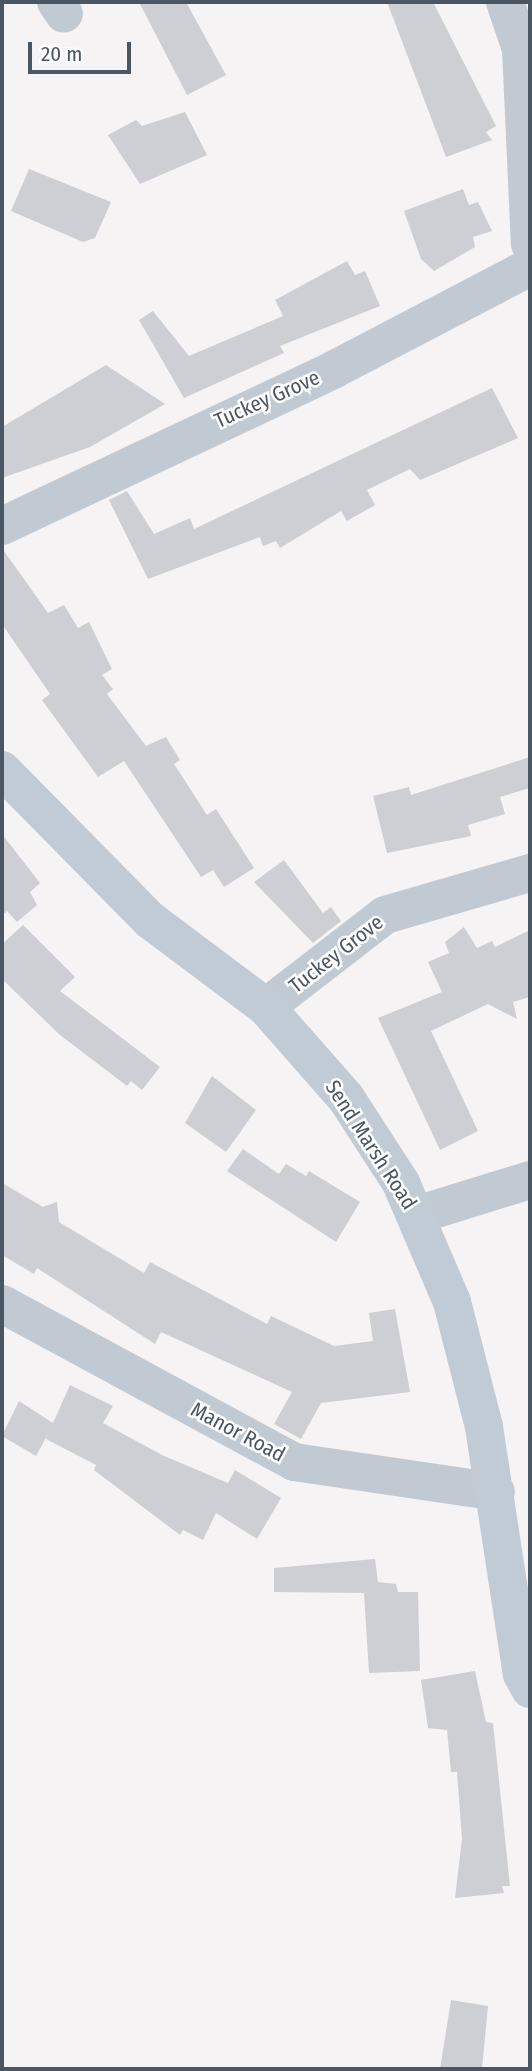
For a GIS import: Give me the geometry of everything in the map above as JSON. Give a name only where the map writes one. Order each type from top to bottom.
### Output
[{"type":"main road","name":"Send Marsh Road","points":[[2,770],[150,920],[266,1007],[346,1098],[417,1215],[452,1302],[496,1492],[522,1674],[530,1689]]},
{"type":"street","points":[[505,2],[521,49],[530,244]]},
{"type":"street","name":"Tuckey Grove","points":[[2,526],[332,370],[530,267]]},
{"type":"street","name":"Tuckey Grove","points":[[266,1007],[385,915],[530,873]]},
{"type":"street","points":[[417,1215],[530,1180]]},
{"type":"street","name":"Manor Road","points":[[2,1304],[294,1462],[496,1492]]},
{"type":"building","points":[[139,2],[186,2],[226,75],[187,95]]},
{"type":"building","points":[[387,2],[433,2],[496,126],[486,132],[492,140],[446,157]]},
{"type":"building","points":[[185,112],[207,155],[140,184],[108,135],[136,120],[142,126]]},
{"type":"building","points":[[29,169],[111,202],[95,238],[83,242],[11,211]]},
{"type":"building","points":[[463,189],[469,205],[478,202],[492,231],[473,237],[475,247],[434,271],[421,259],[404,211]]},
{"type":"building","points":[[347,261],[355,275],[365,271],[380,306],[280,346],[284,353],[184,398],[139,320],[153,311],[189,356],[283,316],[275,300]]},
{"type":"building","points":[[106,365],[165,404],[90,447],[2,478],[2,427]]},
{"type":"building","points":[[492,388],[518,438],[420,480],[410,469],[367,490],[375,505],[347,521],[341,511],[280,548],[276,541],[263,546],[260,537],[148,579],[109,500],[127,491],[154,534],[190,518],[194,529]]},
{"type":"building","points":[[2,548],[48,613],[64,605],[78,628],[89,622],[112,669],[102,675],[113,689],[107,694],[146,746],[166,737],[180,760],[174,764],[207,815],[216,809],[254,868],[224,887],[213,870],[201,877],[124,761],[98,777],[42,700],[50,694],[2,624]]},
{"type":"building","points":[[530,757],[530,788],[500,797],[505,814],[468,825],[471,836],[387,853],[373,796],[409,787],[411,795]]},
{"type":"building","points":[[2,834],[40,883],[30,892],[37,905],[17,922],[7,911],[2,916]]},
{"type":"building","points":[[284,860],[323,913],[331,907],[341,921],[313,943],[254,882]]},
{"type":"building","points":[[23,925],[75,977],[60,991],[160,1067],[142,1090],[131,1081],[127,1086],[60,1035],[2,979],[2,944]]},
{"type":"building","points":[[464,927],[477,948],[492,941],[495,947],[530,930],[530,997],[513,1002],[517,1019],[488,1004],[431,1031],[478,1131],[440,1150],[378,1018],[442,992],[428,962],[449,953],[445,942]]},
{"type":"building","points":[[212,1076],[256,1110],[226,1152],[185,1123]]},
{"type":"building","points":[[243,1149],[279,1174],[286,1164],[306,1176],[309,1171],[360,1202],[336,1242],[227,1171]]},
{"type":"building","points":[[2,1183],[43,1207],[57,1202],[59,1222],[144,1273],[150,1262],[267,1324],[271,1316],[334,1346],[373,1341],[369,1313],[395,1309],[410,1392],[321,1403],[301,1439],[274,1424],[292,1392],[161,1332],[155,1344],[37,1268],[34,1274],[2,1255]]},
{"type":"building","points":[[70,1385],[113,1406],[103,1423],[162,1455],[228,1483],[235,1470],[281,1498],[257,1539],[216,1513],[203,1540],[183,1530],[180,1535],[94,1470],[96,1465],[46,1439],[48,1434],[36,1456],[2,1436],[19,1401],[53,1423]]},
{"type":"building","points":[[375,1559],[378,1582],[396,1584],[398,1592],[418,1592],[420,1671],[369,1673],[364,1593],[274,1592],[274,1568]]},
{"type":"building","points":[[475,1671],[486,1722],[493,1723],[510,1886],[502,1886],[504,1893],[455,1898],[462,1839],[457,1772],[451,1772],[447,1730],[428,1728],[421,1680]]},
{"type":"building","points":[[451,2000],[488,2006],[482,2069],[440,2069]]}]
